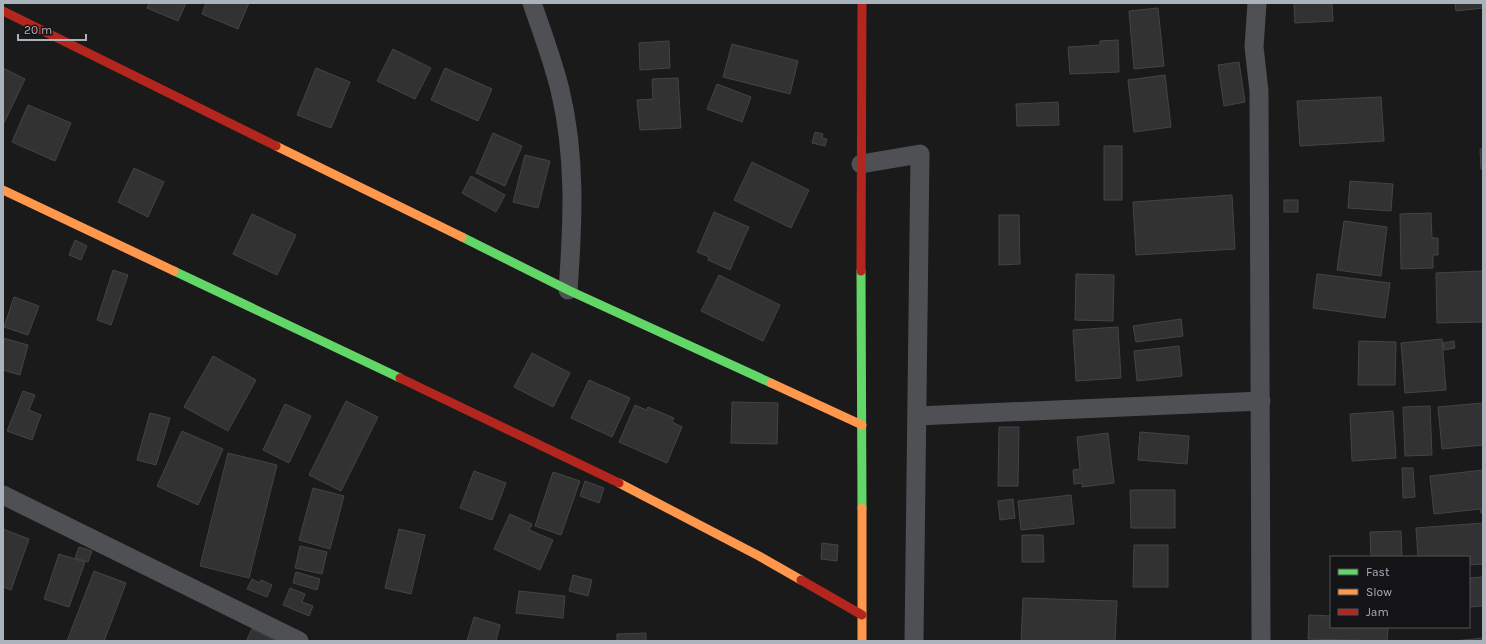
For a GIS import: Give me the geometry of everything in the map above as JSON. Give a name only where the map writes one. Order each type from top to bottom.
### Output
[{"type":"street","points":[[532,3],[560,90],[569,141],[573,183],[573,231],[568,290]]},
{"type":"street","points":[[862,3],[862,641]]},
{"type":"street","points":[[1256,3],[1254,47],[1259,91],[1261,641]]},
{"type":"street","points":[[3,12],[568,290],[862,425]]},
{"type":"street","points":[[861,164],[920,154],[914,641]]},
{"type":"street","points":[[3,190],[620,484],[759,556],[862,616]]},
{"type":"street","points":[[917,416],[1260,401]]},
{"type":"street","points":[[3,495],[299,641]]},
{"type":"building","points":[[149,3],[186,3],[178,21],[147,8]]},
{"type":"building","points":[[206,3],[249,3],[238,29],[202,14]]},
{"type":"building","points":[[1294,3],[1332,3],[1333,21],[1295,23]]},
{"type":"building","points":[[1455,3],[1483,3],[1483,8],[1456,11]]},
{"type":"building","points":[[1158,8],[1164,66],[1134,69],[1129,11]]},
{"type":"building","points":[[1118,40],[1119,72],[1070,74],[1068,47],[1100,45],[1100,41]]},
{"type":"building","points":[[669,41],[670,68],[640,70],[639,43]]},
{"type":"building","points":[[732,44],[798,61],[790,94],[723,77]]},
{"type":"building","points":[[393,49],[431,68],[415,99],[377,81]]},
{"type":"building","points":[[1239,62],[1245,102],[1224,106],[1218,65]]},
{"type":"building","points":[[3,68],[25,79],[3,125]]},
{"type":"building","points":[[316,68],[350,82],[331,128],[297,115]]},
{"type":"building","points":[[445,68],[492,89],[478,121],[431,100]]},
{"type":"building","points":[[1165,75],[1171,127],[1134,132],[1128,80]]},
{"type":"building","points":[[678,78],[681,128],[640,130],[637,100],[653,99],[652,79]]},
{"type":"building","points":[[717,84],[751,97],[742,122],[707,109]]},
{"type":"building","points":[[1381,97],[1384,141],[1300,146],[1297,101]]},
{"type":"building","points":[[1058,102],[1059,125],[1017,126],[1016,104]]},
{"type":"building","points":[[28,105],[71,123],[55,161],[12,142]]},
{"type":"building","points":[[815,132],[823,134],[822,138],[827,139],[825,146],[812,143]]},
{"type":"building","points":[[493,133],[522,146],[505,186],[476,173]]},
{"type":"building","points":[[1104,146],[1122,146],[1122,200],[1104,200]]},
{"type":"building","points":[[1480,149],[1483,149],[1483,169],[1481,169]]},
{"type":"building","points":[[525,155],[550,161],[538,208],[513,202]]},
{"type":"building","points":[[752,162],[809,190],[791,228],[734,200]]},
{"type":"building","points":[[134,168],[164,182],[148,217],[118,202]]},
{"type":"building","points":[[471,176],[505,195],[496,212],[462,193]]},
{"type":"building","points":[[1350,181],[1393,184],[1391,211],[1348,208]]},
{"type":"building","points":[[1232,195],[1235,249],[1136,255],[1133,202]]},
{"type":"building","points":[[1284,200],[1298,200],[1298,212],[1284,212]]},
{"type":"building","points":[[714,212],[749,227],[730,270],[708,260],[709,257],[697,252]]},
{"type":"building","points":[[1431,213],[1432,238],[1438,238],[1438,255],[1433,255],[1433,268],[1401,269],[1400,214]]},
{"type":"building","points":[[252,214],[296,235],[277,275],[233,254]]},
{"type":"building","points":[[999,215],[1019,215],[1020,264],[999,265]]},
{"type":"building","points":[[1344,221],[1387,227],[1381,276],[1337,270]]},
{"type":"building","points":[[75,240],[87,246],[81,260],[69,255]]},
{"type":"building","points":[[113,270],[128,275],[111,325],[97,320]]},
{"type":"building","points":[[1483,271],[1483,322],[1437,323],[1436,273]]},
{"type":"building","points":[[1076,274],[1114,275],[1113,321],[1075,320]]},
{"type":"building","points":[[1317,274],[1390,283],[1385,318],[1313,308]]},
{"type":"building","points":[[719,275],[780,305],[763,341],[701,311]]},
{"type":"building","points":[[14,297],[39,306],[28,335],[4,327]]},
{"type":"building","points":[[1181,319],[1183,336],[1136,342],[1133,326]]},
{"type":"building","points":[[1118,327],[1121,378],[1076,381],[1073,330]]},
{"type":"building","points":[[3,338],[28,345],[20,375],[3,370]]},
{"type":"building","points":[[1442,339],[1446,390],[1405,393],[1401,343]]},
{"type":"building","points":[[1359,341],[1396,342],[1395,385],[1358,385]]},
{"type":"building","points":[[1454,341],[1455,348],[1444,350],[1443,343]]},
{"type":"building","points":[[1179,346],[1182,376],[1137,381],[1134,351]]},
{"type":"building","points":[[532,353],[570,373],[553,407],[514,387]]},
{"type":"building","points":[[213,356],[256,380],[228,431],[184,407]]},
{"type":"building","points":[[589,380],[630,398],[612,437],[571,418]]},
{"type":"building","points":[[23,391],[35,395],[29,410],[41,415],[32,440],[7,431]]},
{"type":"building","points":[[346,401],[378,417],[341,491],[309,475]]},
{"type":"building","points":[[732,402],[778,403],[777,444],[731,443]]},
{"type":"building","points":[[1483,403],[1483,445],[1442,449],[1438,407]]},
{"type":"building","points":[[285,404],[311,416],[289,463],[263,450]]},
{"type":"building","points":[[635,405],[646,410],[648,407],[674,418],[672,422],[682,427],[667,463],[619,442]]},
{"type":"building","points":[[1430,406],[1432,455],[1405,456],[1403,407]]},
{"type":"building","points":[[1393,411],[1396,458],[1352,461],[1350,414]]},
{"type":"building","points":[[150,413],[170,418],[156,465],[137,460]]},
{"type":"building","points":[[999,427],[1019,427],[1018,486],[998,486]]},
{"type":"building","points":[[182,431],[223,449],[198,505],[157,486]]},
{"type":"building","points":[[1140,432],[1189,436],[1187,464],[1138,460]]},
{"type":"building","points":[[1108,433],[1114,483],[1082,487],[1082,483],[1074,484],[1073,470],[1080,469],[1077,437]]},
{"type":"building","points":[[228,453],[277,465],[249,578],[200,566]]},
{"type":"building","points":[[1402,468],[1413,468],[1415,497],[1403,498]]},
{"type":"building","points":[[1483,470],[1483,513],[1481,513],[1480,509],[1434,514],[1430,476]]},
{"type":"building","points":[[474,471],[506,483],[492,520],[460,508]]},
{"type":"building","points":[[553,472],[580,481],[561,535],[535,526]]},
{"type":"building","points":[[585,481],[604,488],[599,503],[580,496]]},
{"type":"building","points":[[313,488],[344,496],[330,549],[299,540]]},
{"type":"building","points":[[1130,490],[1175,490],[1175,528],[1131,528]]},
{"type":"building","points":[[1071,495],[1074,524],[1021,530],[1018,501]]},
{"type":"building","points":[[1013,499],[1015,518],[1000,520],[998,501]]},
{"type":"building","points":[[510,514],[532,524],[529,530],[553,540],[540,570],[494,549]]},
{"type":"building","points":[[1483,523],[1483,564],[1470,565],[1470,556],[1418,556],[1416,528]]},
{"type":"building","points":[[3,529],[29,539],[11,590],[3,587]]},
{"type":"building","points":[[399,529],[425,535],[411,594],[385,588]]},
{"type":"building","points":[[1401,531],[1402,556],[1371,556],[1370,532]]},
{"type":"building","points":[[1022,535],[1043,535],[1044,562],[1022,562]]},
{"type":"building","points":[[822,543],[838,545],[837,561],[821,559]]},
{"type":"building","points":[[1134,545],[1168,545],[1168,587],[1133,587]]},
{"type":"building","points":[[300,546],[327,552],[322,574],[295,568]]},
{"type":"building","points":[[79,547],[92,551],[88,562],[75,558]]},
{"type":"building","points":[[59,554],[85,562],[69,607],[44,599]]},
{"type":"building","points":[[94,571],[126,583],[104,641],[67,641]]},
{"type":"building","points":[[296,572],[320,579],[317,590],[293,583]]},
{"type":"building","points":[[573,575],[592,580],[588,596],[569,591]]},
{"type":"building","points":[[1483,577],[1483,606],[1470,607],[1470,578]]},
{"type":"building","points":[[252,579],[260,583],[261,580],[272,585],[267,597],[247,589]]},
{"type":"building","points":[[290,588],[305,594],[302,602],[313,606],[309,616],[283,605]]},
{"type":"building","points":[[519,591],[565,596],[563,618],[516,613]]},
{"type":"building","points":[[1023,598],[1117,601],[1115,641],[1021,641]]},
{"type":"building","points":[[1309,615],[1330,616],[1330,628],[1388,628],[1387,641],[1308,639]]},
{"type":"building","points":[[474,617],[500,625],[496,641],[467,641]]},
{"type":"building","points":[[252,629],[276,641],[250,641],[247,639]]},
{"type":"building","points":[[646,633],[646,641],[617,641],[617,634]]},
{"type":"building","points":[[1483,638],[1483,641],[1454,641]]},
{"type":"traffic: fast","points":[[462,237],[568,290],[771,383]]},
{"type":"traffic: fast","points":[[174,271],[400,378]]},
{"type":"traffic: fast","points":[[861,271],[862,508]]},
{"type":"traffic: slow","points":[[276,146],[462,237]]},
{"type":"traffic: slow","points":[[3,190],[174,271]]},
{"type":"traffic: slow","points":[[771,383],[862,425]]},
{"type":"traffic: slow","points":[[619,483],[759,556],[801,580]]},
{"type":"traffic: slow","points":[[862,508],[862,641]]},
{"type":"traffic: jam","points":[[861,271],[862,3]]},
{"type":"traffic: jam","points":[[3,11],[276,146]]},
{"type":"traffic: jam","points":[[400,378],[619,483]]},
{"type":"traffic: jam","points":[[801,580],[862,615]]}]
